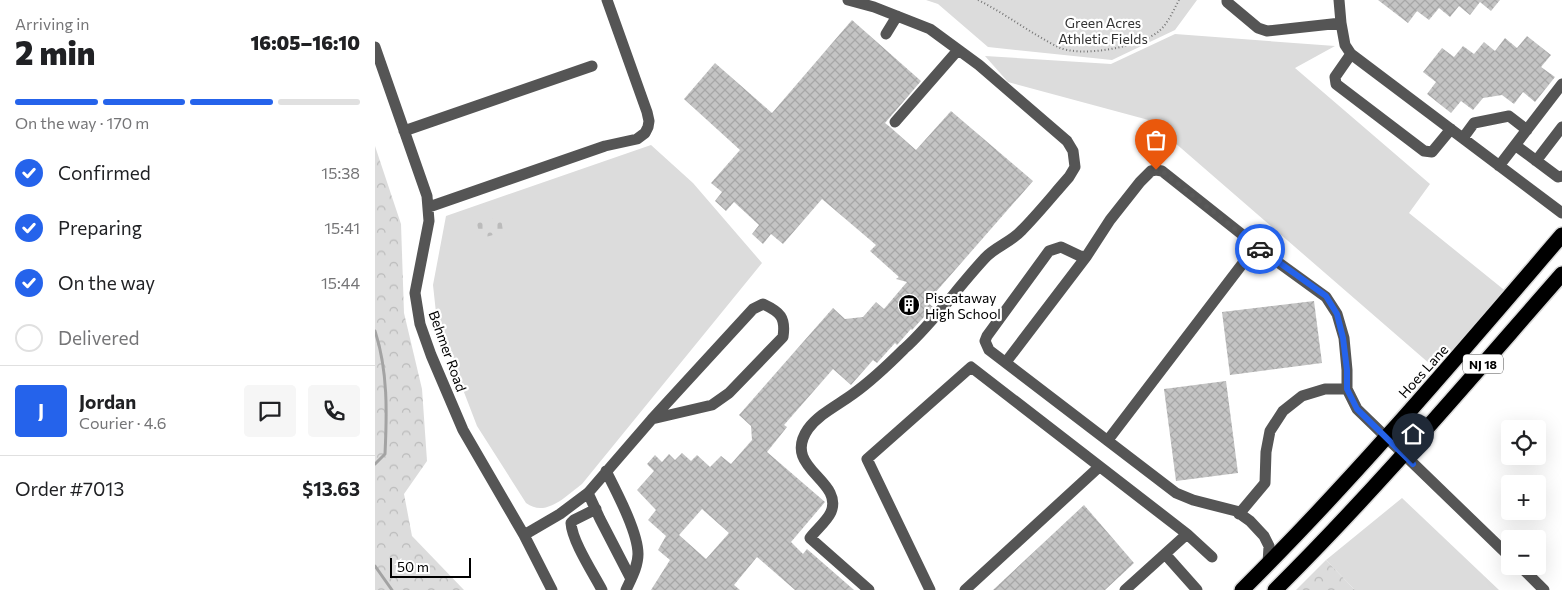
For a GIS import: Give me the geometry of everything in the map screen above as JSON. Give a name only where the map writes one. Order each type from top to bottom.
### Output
[{"type":"highway","name":"Hoes Lane","points":[[1242,590],[1386,438],[1562,236]]},
{"type":"highway","name":"NJ 18","points":[[1275,590],[1403,454],[1562,274]]},
{"type":"street","points":[[429,207],[605,146],[637,139],[645,133],[649,121],[647,112],[607,0]]},
{"type":"street","points":[[848,0],[874,7],[930,30],[979,65],[1067,141],[1073,151],[1075,167],[1069,177],[1020,233],[986,256],[927,328],[854,394],[817,419],[803,439],[802,449],[808,468],[833,495],[831,513],[810,538],[869,590]]},
{"type":"street","points":[[1227,0],[1258,28],[1267,31],[1341,23]]},
{"type":"street","points":[[1339,0],[1345,46],[1351,54],[1562,213]]},
{"type":"street","points":[[886,34],[897,16]]},
{"type":"street","name":"Behmer Road","points":[[375,47],[427,196],[429,207],[429,221],[415,293],[420,324],[463,430],[524,535],[552,590]]},
{"type":"street","points":[[895,122],[958,50]]},
{"type":"street","points":[[1351,54],[1335,77],[1336,84],[1424,151],[1432,152],[1451,129]]},
{"type":"street","points":[[405,131],[592,66]]},
{"type":"street","points":[[1499,166],[1562,84]]},
{"type":"street","points":[[1463,138],[1474,123],[1509,116],[1527,130]]},
{"type":"street","points":[[1536,161],[1562,127]]},
{"type":"street","points":[[1515,145],[1558,177],[1562,176]]},
{"type":"street","points":[[1006,362],[1140,182],[1151,171],[1162,171],[1256,246],[1326,296],[1337,314],[1343,338],[1347,389],[1357,409],[1501,548]]},
{"type":"street","points":[[1108,440],[1256,246]]},
{"type":"street","points":[[1086,257],[1061,247],[1049,251],[987,336],[985,342],[989,350],[1176,493],[1193,500],[1236,511],[1250,521],[1264,536],[1269,546],[1268,564]]},
{"type":"street","points":[[524,535],[560,514],[588,493],[652,419],[753,308],[763,304],[773,309],[782,318],[784,326],[783,337],[729,393],[712,405],[652,419]]},
{"type":"street","points":[[930,590],[867,459],[971,367],[1187,534],[1213,557]]},
{"type":"street","points":[[1239,514],[1265,483],[1266,452],[1270,431],[1283,411],[1302,396],[1325,389],[1347,389]]},
{"type":"street","points":[[965,590],[1099,467]]},
{"type":"street","points":[[606,471],[626,512],[638,553],[635,570],[628,585]]},
{"type":"street","points":[[588,493],[628,585]]},
{"type":"street","points":[[595,509],[573,520],[571,526],[576,541],[602,590]]},
{"type":"street","points":[[1125,590],[1187,534]]},
{"type":"street","points":[[1165,554],[1197,590]]},
{"type":"street","points":[[1529,575],[1544,590]]},
{"type":"path","points":[[978,0],[1060,48],[1086,52],[1109,50],[1141,41],[1158,32],[1165,25],[1179,0]]},
{"type":"green space","name":"Green Acres Athletic Fields","points":[[926,0],[1197,0],[1175,30],[1112,60],[988,47],[938,4]]},
{"type":"green space","points":[[1175,34],[1335,46],[1295,68],[1430,184],[1409,213],[1508,293],[1438,371],[1174,142],[1152,145],[1156,122],[1008,82],[985,56],[1111,64]]},
{"type":"green space","points":[[651,145],[693,183],[762,263],[582,484],[555,504],[541,508],[533,507],[526,503],[477,426],[437,322],[433,285],[446,216]]},
{"type":"green space","points":[[375,146],[401,224],[404,313],[422,389],[427,461],[404,494],[412,536],[464,590],[375,590]]},
{"type":"green space","points":[[500,217],[504,232],[482,238],[476,223]]},
{"type":"green space","points":[[1402,498],[1499,590],[1355,590],[1326,560]]},
{"type":"green space","points":[[1326,560],[1355,590],[1296,590]]},
{"type":"building","points":[[1378,0],[1500,0],[1491,11],[1480,2],[1470,15],[1459,6],[1450,17],[1439,8],[1429,20],[1417,11],[1408,23]]},
{"type":"building","name":"Piscataway High School","points":[[852,20],[921,81],[885,123],[916,150],[951,111],[1033,181],[927,302],[933,307],[912,330],[897,345],[895,343],[877,363],[873,360],[851,385],[833,369],[784,425],[787,427],[767,452],[825,502],[791,542],[803,554],[807,549],[854,590],[795,590],[757,557],[734,585],[740,590],[651,590],[670,560],[658,550],[666,536],[648,520],[656,510],[637,490],[654,471],[647,464],[655,455],[662,462],[669,454],[675,460],[682,453],[691,461],[697,455],[710,467],[721,456],[731,464],[752,440],[751,426],[739,415],[833,308],[845,319],[863,317],[876,302],[884,309],[907,282],[896,279],[899,277],[870,251],[876,245],[822,199],[783,244],[771,234],[763,244],[752,234],[759,225],[734,202],[726,211],[715,201],[722,192],[711,183],[740,150],[684,99],[715,63],[772,113]],"holes":[[[702,509],[729,533],[706,559],[679,535]]]},
{"type":"building","points":[[1527,36],[1551,55],[1541,67],[1555,77],[1535,102],[1523,92],[1514,104],[1502,95],[1483,98],[1473,110],[1461,101],[1451,113],[1427,94],[1436,82],[1423,72],[1442,48],[1454,57],[1463,46],[1474,54],[1484,42],[1495,51],[1505,38],[1517,48]]},
{"type":"building","points":[[1314,301],[1322,363],[1230,375],[1222,312]]},
{"type":"building","points":[[1226,381],[1238,473],[1176,481],[1164,389]]},
{"type":"building","points":[[1084,505],[1134,563],[1105,590],[993,590]]},
{"type":"waterway","points":[[375,331],[382,361],[386,408],[385,454],[375,464]]},
{"type":"waterway","points":[[375,566],[392,590]]},
{"type":"way so far","points":[[1156,170],[1162,171],[1260,249]]},
{"type":"place","name":"Piscataway High School","points":[[909,305]]},
{"type":"route","points":[[1260,249],[1326,296],[1337,314],[1343,338],[1347,389],[1357,409],[1413,464]]}]
